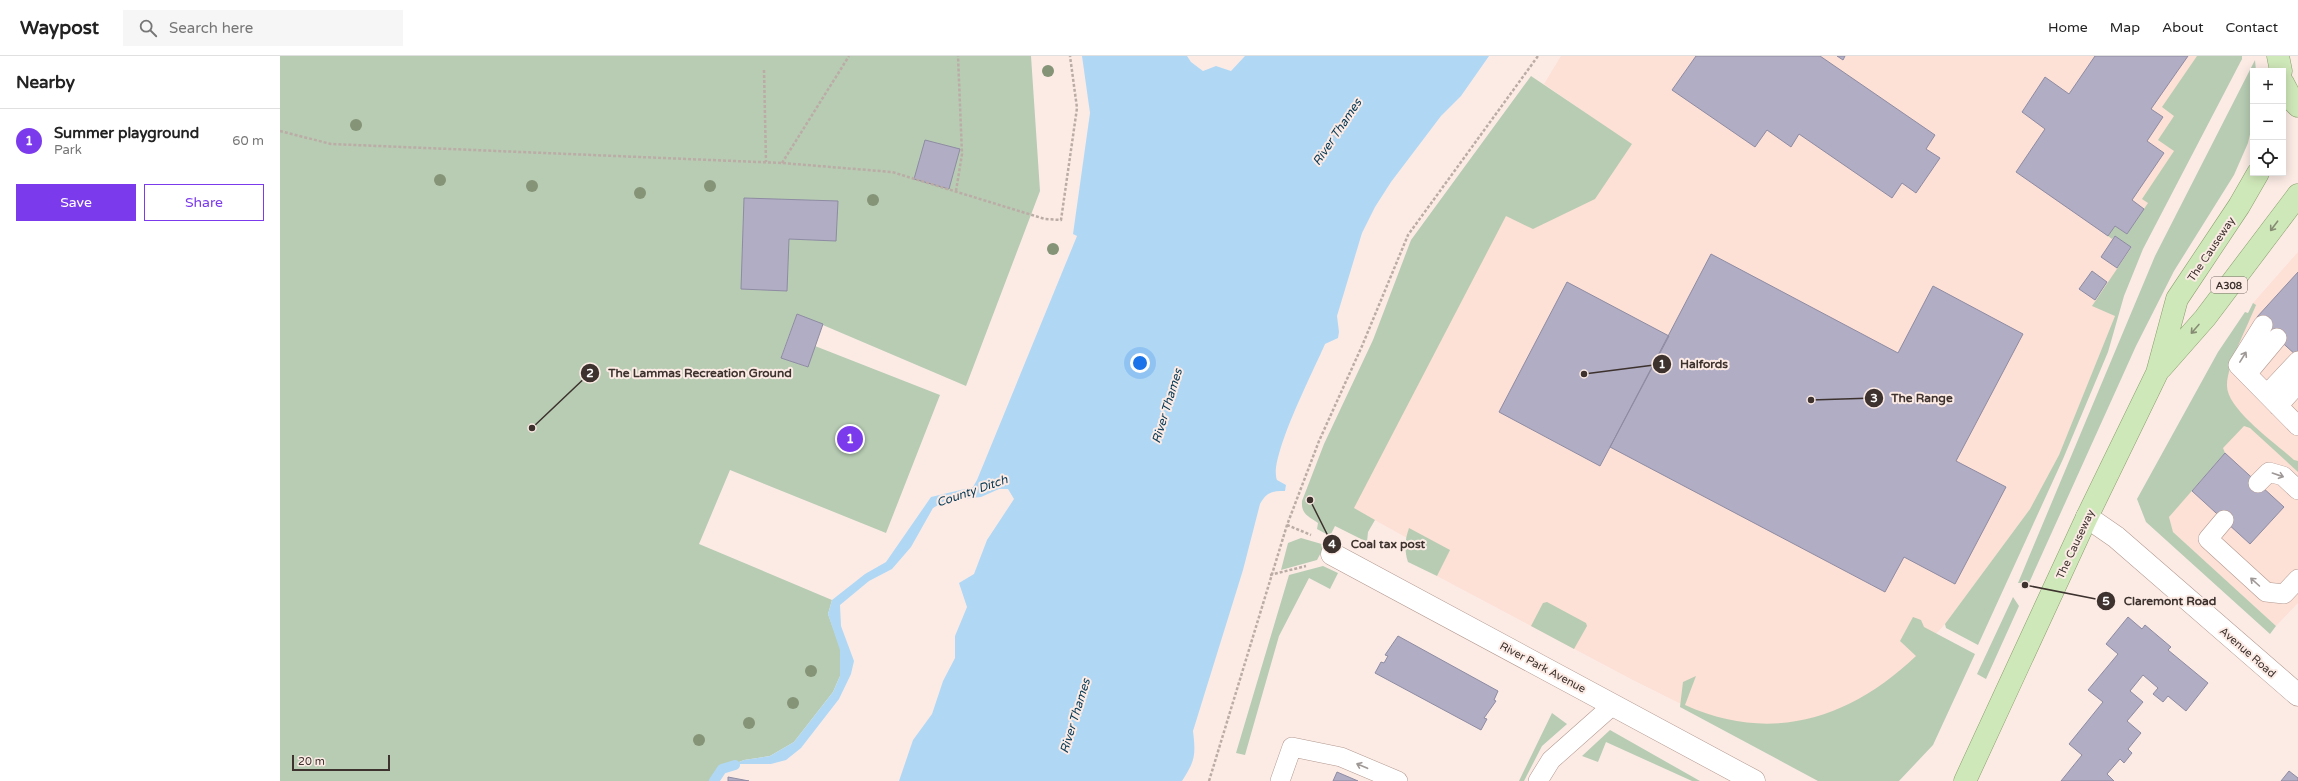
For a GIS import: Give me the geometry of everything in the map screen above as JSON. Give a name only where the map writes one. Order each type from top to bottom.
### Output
[{"type":"main road","points":[[2278,56],[2280,68]]},
{"type":"main road","points":[[2286,89],[2292,100],[2298,106]]},
{"type":"main road","name":"The Causeway","points":[[1965,781],[2087,517],[2157,373],[2177,299],[2239,206],[2256,176]]},
{"type":"main road","name":"The Causeway","points":[[2157,373],[2205,318],[2298,195]]},
{"type":"street","name":"Avenue Road","points":[[2087,517],[2116,537],[2298,695]]},
{"type":"street","name":"River Park Avenue","points":[[1323,559],[1613,705],[1754,781]]},
{"type":"lane","points":[[2263,325],[2238,365],[2272,400],[2297,422]]},
{"type":"lane","points":[[2247,374],[2277,338]]},
{"type":"lane","points":[[2272,400],[2298,361]]},
{"type":"lane","points":[[2272,400],[2298,384]]},
{"type":"lane","points":[[2258,483],[2269,472],[2283,476],[2298,490]]},
{"type":"lane","points":[[2224,520],[2208,539],[2266,592],[2284,594],[2298,579]]},
{"type":"lane","points":[[1538,781],[1550,760],[1613,705]]},
{"type":"lane","points":[[1280,781],[1292,747],[1341,757],[1398,781]]},
{"type":"path","points":[[782,163],[848,56]]},
{"type":"path","points":[[956,191],[962,154],[960,149],[958,56]]},
{"type":"path","points":[[280,131],[331,144],[766,162],[892,172],[1045,219],[1061,220],[1077,108],[1070,56]]},
{"type":"path","points":[[1209,781],[1270,576],[1287,525],[1319,441],[1362,346],[1408,235],[1538,56]]},
{"type":"path","points":[[764,70],[766,162]]},
{"type":"path","points":[[1270,576],[1323,559]]},
{"type":"shaded area","points":[[1561,56],[2208,56],[2115,316],[2059,455],[2030,509],[1945,624],[1916,656],[1836,781],[1631,679],[1437,576],[1445,559],[1353,508],[1506,215],[1632,145],[1544,84]]},
{"type":"shaded area","points":[[2298,252],[2298,603],[2276,626],[2173,532],[2169,517],[2253,303]]},
{"type":"green space","points":[[280,56],[1031,56],[1040,191],[966,386],[797,314],[781,357],[807,367],[815,346],[940,395],[886,533],[730,470],[699,544],[832,600],[828,614],[841,650],[840,676],[833,692],[794,742],[770,756],[744,760],[722,769],[714,781],[280,781]]},
{"type":"green space","points":[[2197,56],[2242,56],[2242,59],[2143,249],[2124,296],[2108,352],[2063,459],[1978,645],[1946,628],[1945,624],[2030,509],[2059,455],[2115,316],[2092,306],[2131,248],[2115,236],[2112,239],[2108,236],[2115,226],[2127,234],[2148,203],[2142,199],[2174,151],[2158,140],[2174,116],[2162,107]]},
{"type":"green space","points":[[2255,60],[2256,68],[2251,68]]},
{"type":"green space","points":[[2250,70],[2250,134],[2248,143],[2234,175],[2174,271],[2136,346],[2029,583],[2018,583],[2155,256]]},
{"type":"green space","points":[[1531,76],[1632,144],[1595,199],[1533,229],[1506,216],[1354,508],[1375,520],[1368,532],[1367,542],[1335,526],[1330,536],[1317,529],[1318,523],[1304,512],[1302,501],[1324,444],[1373,340],[1411,240]]},
{"type":"green space","points":[[2253,303],[2256,305],[2230,367],[2227,385],[2229,394],[2235,405],[2254,426],[2294,460],[2298,461],[2298,472],[2250,428],[2244,426],[2223,448],[2225,453],[2169,517],[2173,532],[2276,626],[2270,634],[2146,522],[2137,499],[2218,352],[2245,312],[2248,313]]},
{"type":"green space","points":[[1409,528],[1450,550],[1437,576],[1408,562],[1406,545]]},
{"type":"green space","points":[[1301,538],[1325,545],[1317,560],[1281,570],[1288,543]]},
{"type":"green space","points":[[1323,566],[1338,573],[1330,589],[1309,578],[1279,636],[1245,755],[1236,753],[1289,575]]},
{"type":"green space","points":[[2013,597],[2019,606],[1986,679],[1977,674]]},
{"type":"green space","points":[[1547,602],[1586,623],[1587,626],[1574,649],[1531,626],[1543,603]]},
{"type":"green space","points":[[1913,617],[1921,620],[1924,627],[1975,654],[1933,745],[1899,781],[1818,781],[1680,707],[1683,682],[1696,676],[1685,705],[1717,717],[1748,723],[1778,723],[1808,719],[1837,709],[1864,696],[1891,678],[1916,656],[1900,641]]},
{"type":"green space","points":[[1552,713],[1567,724],[1542,746],[1524,781],[1519,781]]},
{"type":"green space","points":[[1610,730],[1700,781],[1692,781],[1606,742],[1598,762],[1582,756]]},
{"type":"water","name":"River Thames","points":[[1082,56],[1187,56],[1191,62],[1203,71],[1216,66],[1231,71],[1245,56],[1489,56],[1461,96],[1441,116],[1391,182],[1375,207],[1362,233],[1337,316],[1339,332],[1338,338],[1325,344],[1294,413],[1279,453],[1276,469],[1277,480],[1286,485],[1285,491],[1270,493],[1260,504],[1243,570],[1193,731],[1194,758],[1190,768],[1182,781],[899,781],[913,740],[932,714],[943,681],[955,658],[955,636],[967,607],[959,583],[974,574],[987,540],[1014,499],[1008,489],[999,489],[981,497],[945,501],[933,508],[911,547],[892,569],[869,581],[840,605],[841,626],[854,661],[851,674],[839,699],[801,748],[786,760],[771,764],[740,764],[718,776],[717,781],[714,781],[722,769],[744,760],[770,756],[794,742],[833,692],[840,676],[840,650],[828,614],[832,600],[865,574],[886,562],[931,497],[973,487],[977,480],[1077,236],[1073,234],[1090,113]]},
{"type":"building","points":[[1696,56],[1820,56],[1935,135],[1926,149],[1940,158],[1916,193],[1902,183],[1892,198],[1799,134],[1791,147],[1767,130],[1755,147],[1672,90]]},
{"type":"building","points":[[1837,56],[1845,56],[1843,60]]},
{"type":"building","points":[[2095,56],[2188,56],[2151,109],[2163,117],[2147,141],[2164,153],[2132,200],[2144,209],[2127,234],[2115,226],[2108,236],[2016,172],[2045,129],[2022,112],[2045,77],[2069,94]]},
{"type":"building","points":[[925,140],[960,149],[949,189],[914,179]]},
{"type":"building","points":[[744,198],[838,201],[836,241],[789,239],[787,291],[741,289]]},
{"type":"building","points":[[2115,236],[2131,247],[2117,268],[2101,257]]},
{"type":"building","points":[[1711,254],[1898,353],[1933,286],[2023,334],[1956,461],[2006,487],[1955,584],[1904,557],[1885,592],[1610,447]]},
{"type":"building","points":[[2092,271],[2107,282],[2095,300],[2079,289]]},
{"type":"building","points":[[2298,272],[2298,357],[2263,325],[2257,317]]},
{"type":"building","points":[[1567,282],[1669,336],[1600,466],[1499,412]]},
{"type":"building","points":[[797,314],[823,324],[808,367],[781,358]]},
{"type":"building","points":[[2225,453],[2284,507],[2250,544],[2192,491]]},
{"type":"building","points":[[2128,617],[2142,629],[2145,625],[2171,647],[2168,650],[2208,683],[2186,711],[2168,696],[2163,702],[2153,694],[2158,688],[2143,675],[2130,691],[2143,702],[2127,721],[2141,733],[2128,749],[2132,753],[2124,763],[2120,759],[2107,774],[2114,781],[2061,781],[2082,755],[2069,744],[2103,702],[2088,690],[2118,654],[2106,644]]},
{"type":"building","points":[[1398,636],[1498,691],[1494,700],[1496,701],[1484,718],[1487,719],[1481,730],[1375,673],[1381,662],[1384,663],[1388,656],[1385,655]]},
{"type":"building","points":[[2289,771],[2298,778],[2298,781],[2281,781]]},
{"type":"building","points":[[1337,772],[1358,781],[1333,781]]},
{"type":"building","points":[[728,777],[749,781],[728,781]]},
{"type":"waterway","name":"County Ditch","points":[[714,781],[722,769],[735,765]]},
{"type":"place","name":"Halfords","points":[[1584,374]]},
{"type":"place","name":"The Range","points":[[1811,400]]},
{"type":"place","name":"The Lammas Recreation Ground","points":[[532,428]]},
{"type":"place","name":"Summer playground","points":[[850,439]]},
{"type":"place","name":"Coal tax post","points":[[1310,500]]},
{"type":"place","name":"Claremont Road","points":[[2025,585]]}]
